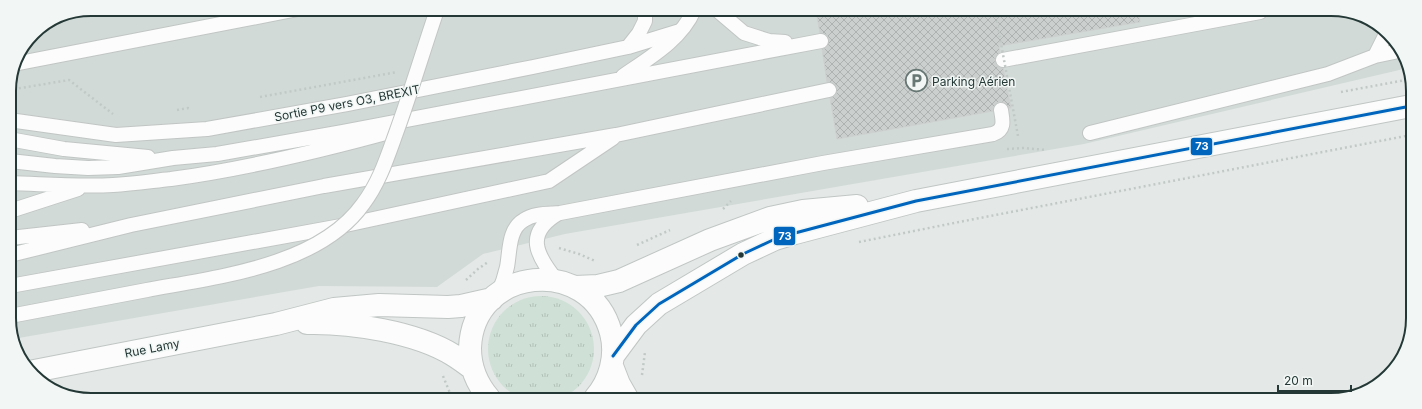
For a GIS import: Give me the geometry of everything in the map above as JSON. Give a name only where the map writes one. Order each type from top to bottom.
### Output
[{"type":"street","points":[[599,393],[605,384],[612,361],[636,325],[652,309],[743,254],[776,239],[916,201],[1406,107]]},
{"type":"street","points":[[483,393],[473,369],[470,351],[473,332],[480,314],[495,296],[515,284],[529,280],[547,279],[566,284],[598,286],[619,281],[710,240],[770,218],[803,211],[916,201]]},
{"type":"street","points":[[566,284],[586,294],[602,312],[608,324],[612,338],[612,361],[619,384],[624,393]]},
{"type":"street","name":"Rue Lamy","points":[[38,370],[276,324],[324,311],[356,306],[461,306],[495,296]]},
{"type":"street","name":"Rue Lamy","points":[[276,324],[325,323],[377,330],[413,338],[453,355],[473,369]]},
{"type":"lane","points":[[22,62],[266,16]]},
{"type":"lane","points":[[16,315],[169,286],[272,264],[306,250],[334,233],[352,219],[372,190],[383,169],[410,94],[435,16]]},
{"type":"lane","points":[[628,47],[639,33],[645,21],[645,16]]},
{"type":"lane","points":[[620,78],[663,48],[680,31],[691,16]]},
{"type":"lane","points":[[16,162],[88,168],[118,167],[173,158],[217,154],[815,42],[769,42],[744,33],[724,16]]},
{"type":"lane","points":[[1003,60],[1239,16]]},
{"type":"lane","name":"Sortie P9 vers O3, BREXIT","points":[[16,121],[116,135],[206,129],[347,104],[533,68],[628,47],[680,31]]},
{"type":"lane","points":[[1375,56],[1384,38]]},
{"type":"lane","points":[[1090,133],[1328,74],[1375,56],[1394,52]]},
{"type":"lane","points":[[16,254],[131,225],[324,186],[616,136],[829,90]]},
{"type":"lane","points":[[16,183],[87,186],[115,185],[238,168],[333,147],[513,99]]},
{"type":"lane","points":[[495,296],[507,268],[513,235],[519,223],[532,216],[560,213],[648,195],[992,134],[1000,131],[1002,128],[1003,123],[1001,110]]},
{"type":"lane","points":[[16,285],[341,226],[549,181],[616,136]]},
{"type":"lane","points":[[16,141],[64,149],[173,158]]},
{"type":"lane","points":[[16,209],[87,186]]},
{"type":"lane","points":[[560,213],[550,218],[543,224],[537,242],[541,260],[566,284]]},
{"type":"lane","points":[[16,237],[131,225]]},
{"type":"path","points":[[996,16],[1018,136]]},
{"type":"path","points":[[255,98],[404,70]]},
{"type":"path","points":[[16,89],[69,80],[115,116]]},
{"type":"path","points":[[1338,92],[1405,80]]},
{"type":"path","points":[[173,110],[188,108],[192,110]]},
{"type":"path","points":[[858,243],[958,222],[1406,136]]},
{"type":"path","points":[[1006,150],[1020,148],[1049,151]]},
{"type":"path","points":[[722,212],[729,210]]},
{"type":"shaded area","points":[[91,16],[1331,16],[1359,22],[1377,32],[1390,45],[1403,69],[1084,144],[565,234],[483,254],[437,287],[319,286],[19,338],[16,318],[16,86],[20,67],[26,54],[38,38],[54,26],[67,20],[77,17]]},
{"type":"green space","points":[[531,297],[551,297],[571,305],[579,311],[585,319],[593,339],[593,359],[590,369],[579,387],[571,393],[511,393],[503,387],[497,379],[489,359],[489,339],[497,319],[503,311],[511,305]]},
{"type":"building","name":"Parking Aérien","points":[[817,16],[1139,16],[1140,22],[999,46],[1000,52],[995,57],[995,61],[997,66],[1003,68],[1011,108],[1009,108],[1004,102],[999,102],[993,107],[993,111],[837,139],[830,98],[835,96],[837,89],[835,84],[827,82],[822,49],[827,47],[829,40],[827,35],[820,33]]},
{"type":"transit line","name":"73","points":[[613,356],[636,325],[659,304],[743,254],[775,239],[916,201],[1406,107]]},
{"type":"place","name":"Parking Aérien","points":[[917,81]]}]
